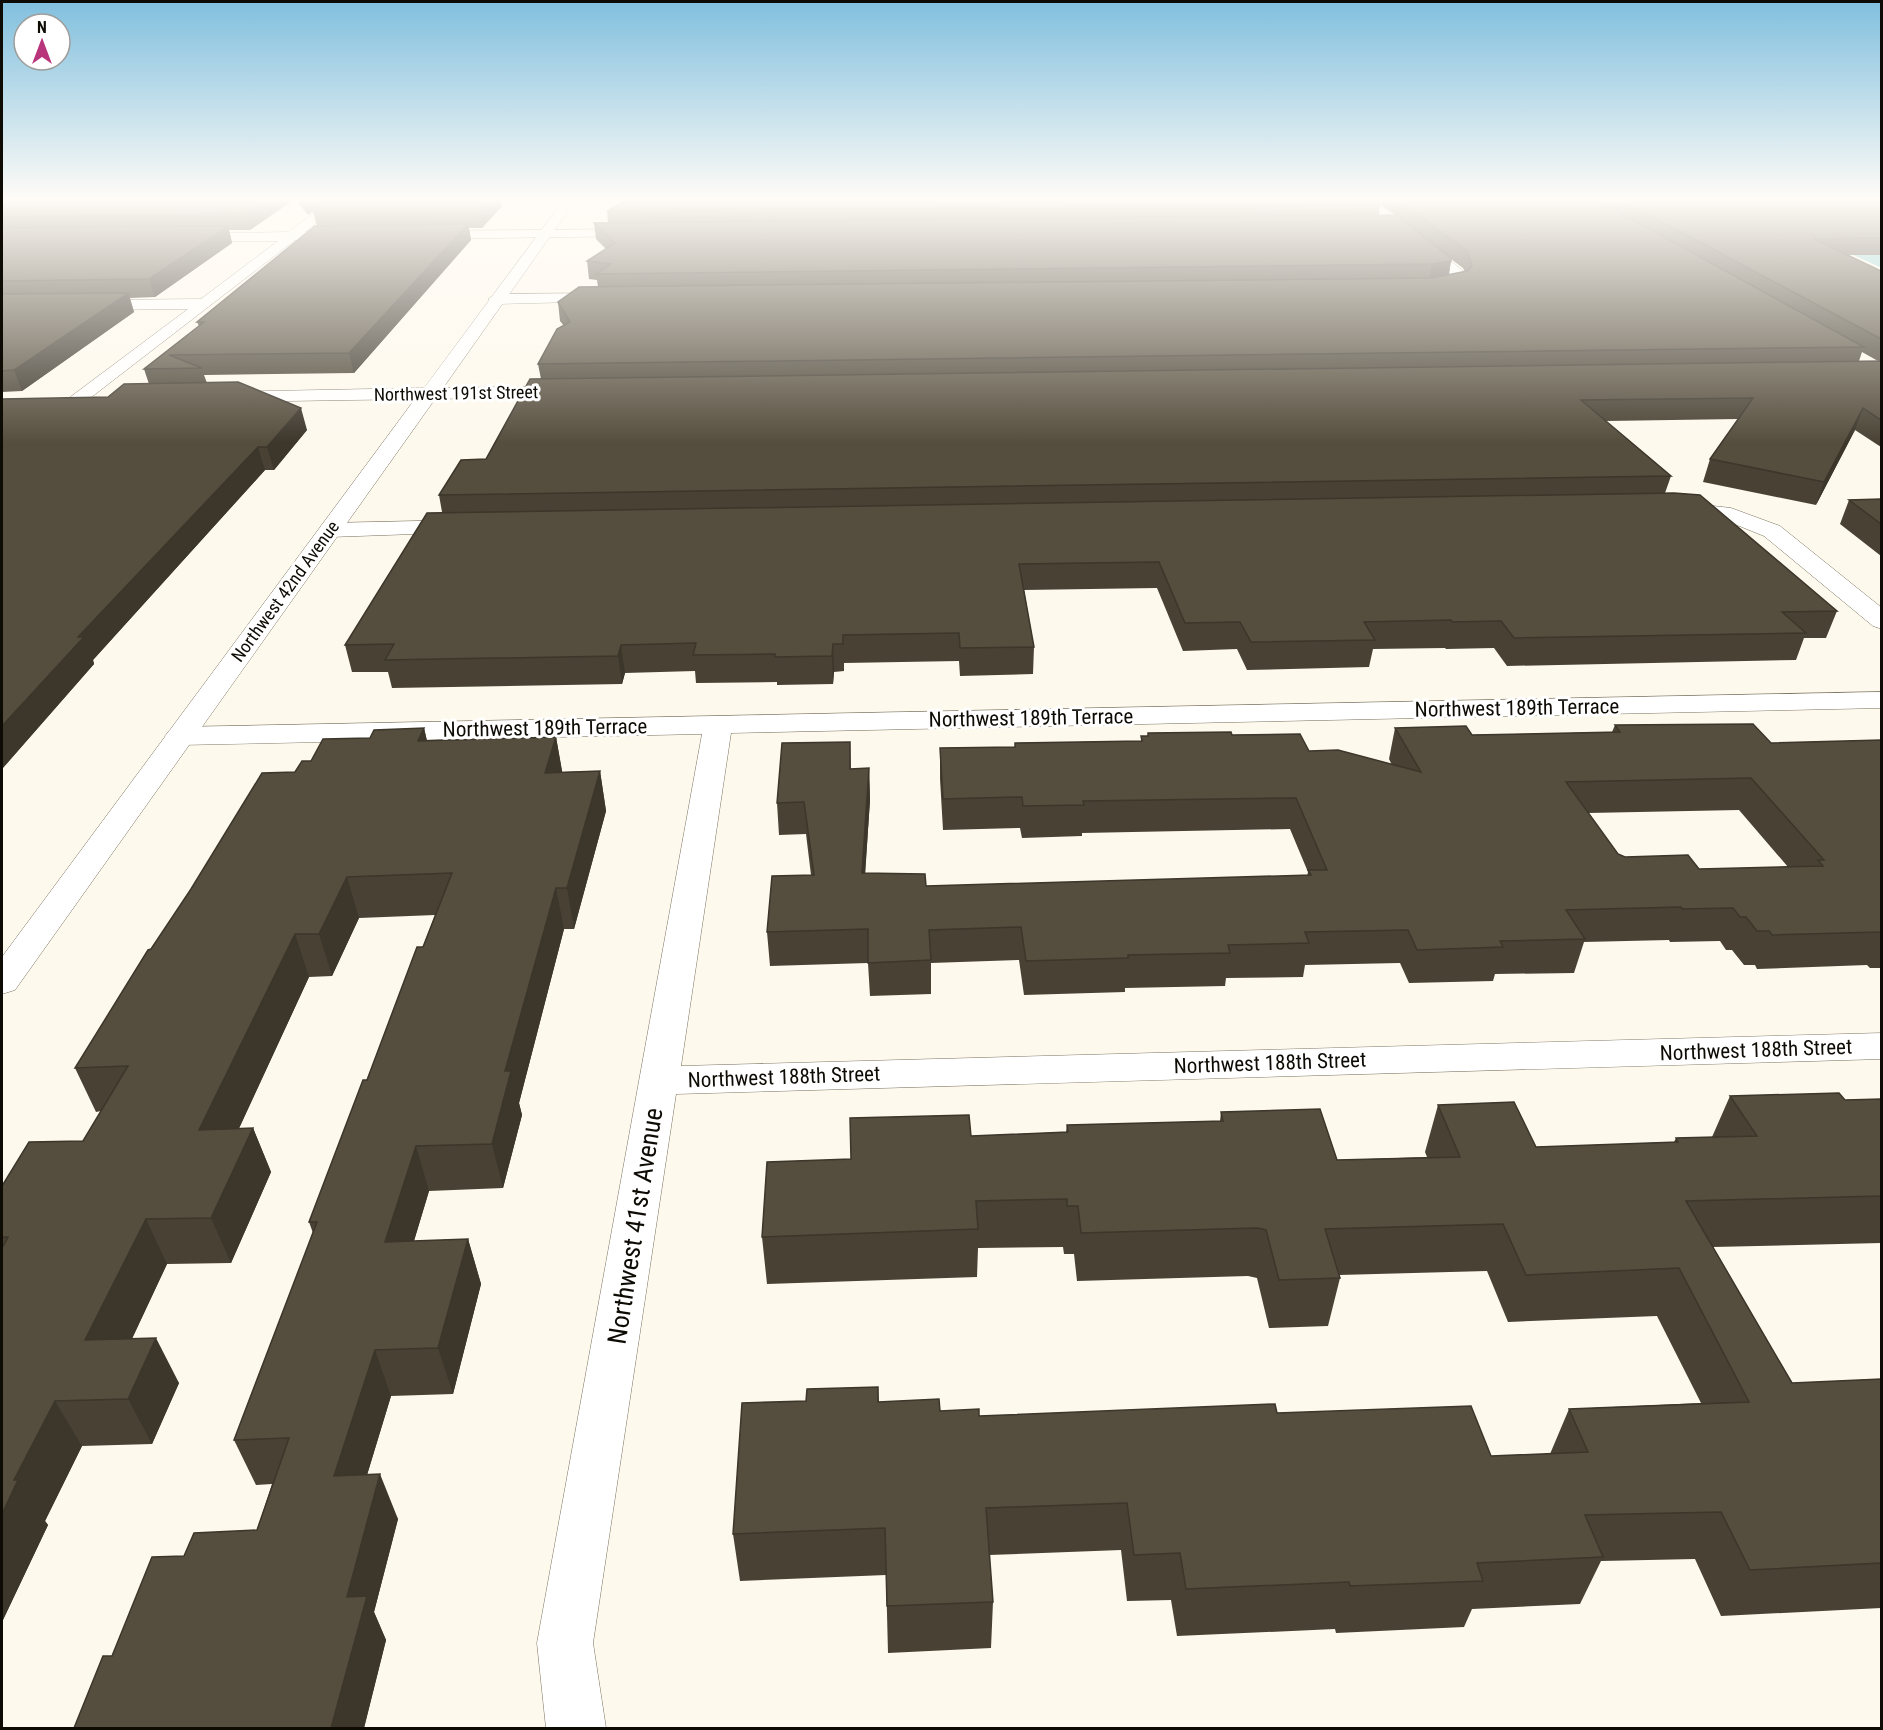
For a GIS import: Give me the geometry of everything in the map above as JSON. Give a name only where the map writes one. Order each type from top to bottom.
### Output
[{"type":"street","points":[[78,398],[233,282]]},
{"type":"street","name":"Northwest 42nd Avenue","points":[[2,982],[509,282]]},
{"type":"street","points":[[1405,289],[1429,289],[1458,284],[1458,282]]},
{"type":"street","points":[[496,300],[627,298]]},
{"type":"street","points":[[2,306],[205,304]]},
{"type":"street","name":"Northwest 191st Street","points":[[206,397],[582,391]]},
{"type":"street","points":[[56,399],[112,398]]},
{"type":"street","points":[[1655,508],[1731,515],[1772,531],[1881,621]]},
{"type":"street","points":[[330,530],[485,527]]},
{"type":"street","name":"Northwest 189th Terrace","points":[[180,736],[1881,700]]},
{"type":"street","name":"Northwest 41st Avenue","points":[[576,1728],[566,1642],[718,725]]},
{"type":"street","name":"Northwest 188th Street","points":[[659,1081],[1881,1046]]},
{"type":"building","points":[[246,282],[415,282],[349,353],[169,355],[202,368],[144,369],[204,322],[197,322]]},
{"type":"building","points":[[1078,282],[1745,282],[1864,347],[538,364],[557,329],[570,322],[558,302],[579,287]]},
{"type":"building","points":[[1774,282],[1881,282],[1881,339]]},
{"type":"building","points":[[128,293],[14,370],[2,371],[2,294]]},
{"type":"building","points":[[1881,361],[1881,420],[1863,408],[1824,482],[1710,459],[1753,398],[1581,400],[1671,476],[439,495],[461,460],[486,459],[530,379]]},
{"type":"building","points":[[238,382],[301,408],[267,447],[258,447],[78,637],[84,637],[2,726],[2,399],[108,397],[124,384]]},
{"type":"building","points":[[1674,493],[1700,495],[1837,611],[1782,612],[1806,633],[1514,638],[1501,621],[1452,622],[1451,620],[1364,622],[1375,640],[1251,642],[1240,622],[1185,623],[1159,562],[1019,564],[1034,647],[960,648],[959,633],[843,635],[843,644],[833,644],[832,656],[693,655],[696,643],[621,645],[618,656],[385,660],[394,644],[345,645],[427,513]]},
{"type":"building","points":[[1881,499],[1881,524],[1849,500]]},
{"type":"building","points":[[1753,724],[1771,743],[1881,740],[1881,932],[1772,935],[1769,931],[1757,931],[1746,917],[1740,917],[1733,908],[1566,910],[1585,939],[1500,941],[1503,947],[1417,950],[1408,930],[1305,932],[1309,943],[1228,945],[1230,953],[1128,955],[1128,958],[1026,961],[1021,927],[929,930],[931,960],[868,963],[868,929],[767,932],[772,876],[814,875],[804,802],[777,803],[782,743],[850,742],[850,769],[869,768],[862,873],[925,874],[926,886],[1311,875],[1308,870],[1327,870],[1296,798],[1083,801],[1084,805],[1023,806],[1022,797],[943,799],[940,748],[1015,747],[1015,743],[1142,741],[1141,736],[1148,736],[1148,733],[1300,734],[1309,751],[1338,750],[1421,772],[1395,728],[1466,726],[1472,735],[1620,732],[1615,725]],"holes":[[[1751,778],[1824,860],[1818,860],[1823,866],[1699,869],[1688,855],[1625,857],[1618,854],[1566,782]]]},
{"type":"building","points":[[424,728],[418,741],[556,737],[545,773],[600,771],[567,888],[556,888],[505,1071],[511,1071],[492,1144],[416,1146],[385,1242],[468,1239],[438,1348],[375,1350],[334,1476],[380,1474],[347,1597],[367,1596],[331,1728],[74,1728],[103,1656],[112,1656],[152,1557],[184,1556],[194,1533],[257,1530],[289,1438],[234,1440],[317,1222],[309,1222],[363,1080],[367,1080],[417,947],[423,947],[452,873],[347,877],[319,934],[295,934],[199,1130],[253,1128],[211,1218],[146,1219],[85,1340],[156,1338],[128,1399],[55,1401],[14,1480],[18,1480],[2,1514],[2,1248],[8,1237],[2,1237],[2,1186],[29,1142],[83,1141],[128,1066],[75,1068],[148,950],[151,949],[191,889],[262,773],[295,772],[302,761],[311,761],[323,739],[370,738],[374,730]]},
{"type":"building","points":[[1839,1093],[1845,1100],[1881,1099],[1881,1196],[1686,1201],[1792,1383],[1881,1379],[1881,1563],[1750,1570],[1721,1512],[1585,1515],[1603,1557],[1477,1563],[1483,1581],[1350,1586],[1349,1582],[1186,1589],[1180,1553],[1134,1555],[1127,1503],[986,1508],[993,1602],[887,1606],[885,1528],[733,1534],[742,1403],[806,1401],[807,1389],[878,1387],[878,1402],[939,1399],[940,1411],[979,1409],[979,1416],[1275,1404],[1277,1413],[1471,1406],[1491,1456],[1588,1452],[1569,1409],[1749,1402],[1679,1268],[1526,1275],[1503,1224],[1325,1229],[1340,1278],[1279,1280],[1266,1230],[1257,1228],[1081,1233],[1078,1206],[1067,1206],[1067,1199],[976,1201],[978,1229],[762,1237],[767,1162],[851,1159],[850,1118],[969,1115],[971,1136],[1068,1132],[1067,1125],[1223,1121],[1221,1112],[1320,1109],[1337,1160],[1460,1157],[1438,1105],[1514,1102],[1536,1147],[1678,1142],[1676,1138],[1757,1136],[1730,1096]]}]
